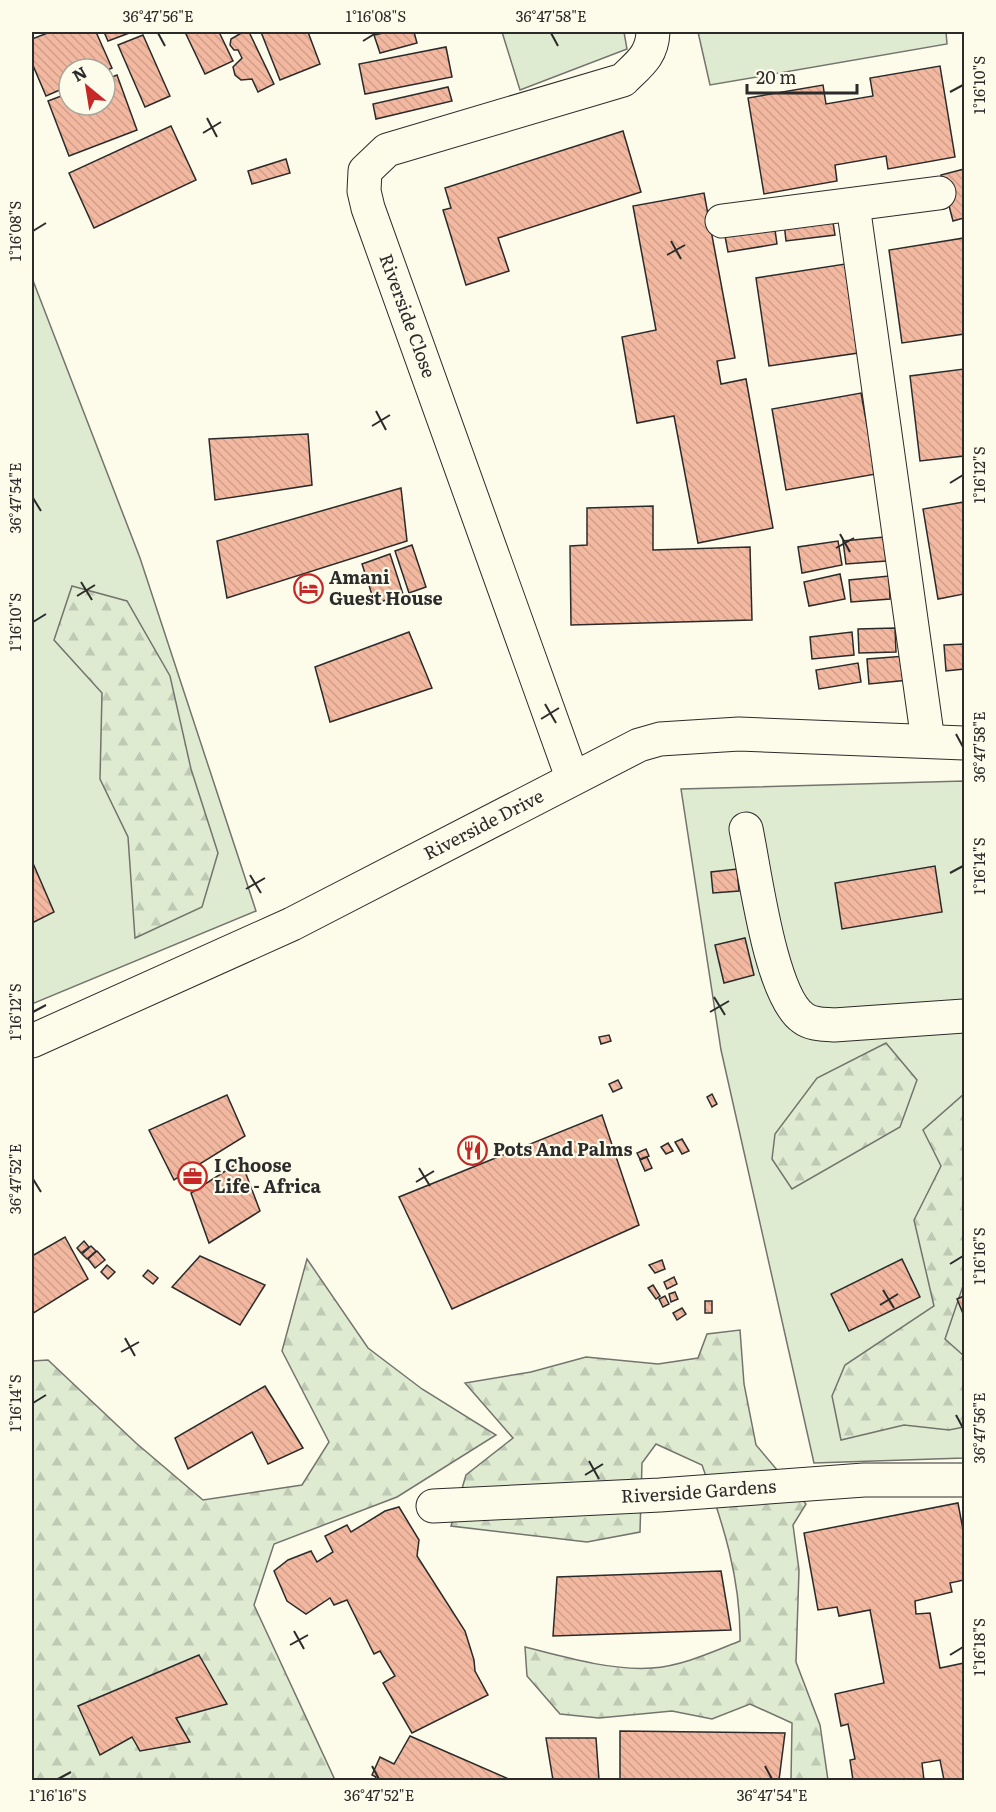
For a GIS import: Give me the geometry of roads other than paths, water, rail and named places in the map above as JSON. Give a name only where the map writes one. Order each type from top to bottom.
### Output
[{"type":"street","name":"Riverside Close","points":[[572,777],[368,208],[364,191],[365,171],[387,150],[623,80],[647,58],[653,46],[654,32]]},
{"type":"street","points":[[722,221],[939,193]]},
{"type":"street","points":[[853,205],[928,741]]},
{"type":"street","name":"Riverside Drive","points":[[32,1041],[292,924],[572,777],[639,745],[660,739],[740,734],[964,743]]},
{"type":"street","points":[[746,829],[776,975],[789,1002],[802,1018],[814,1023],[834,1025],[964,1016]]},
{"type":"street","name":"Riverside Gardens","points":[[433,1506],[660,1495],[864,1480],[964,1480]]},
{"type":"place","name":"Amani Guest House","points":[[308,588]]},
{"type":"place","name":"Pots And Palms","points":[[472,1150]]},
{"type":"place","name":"I Choose Life - Africa","points":[[193,1176]]}]
